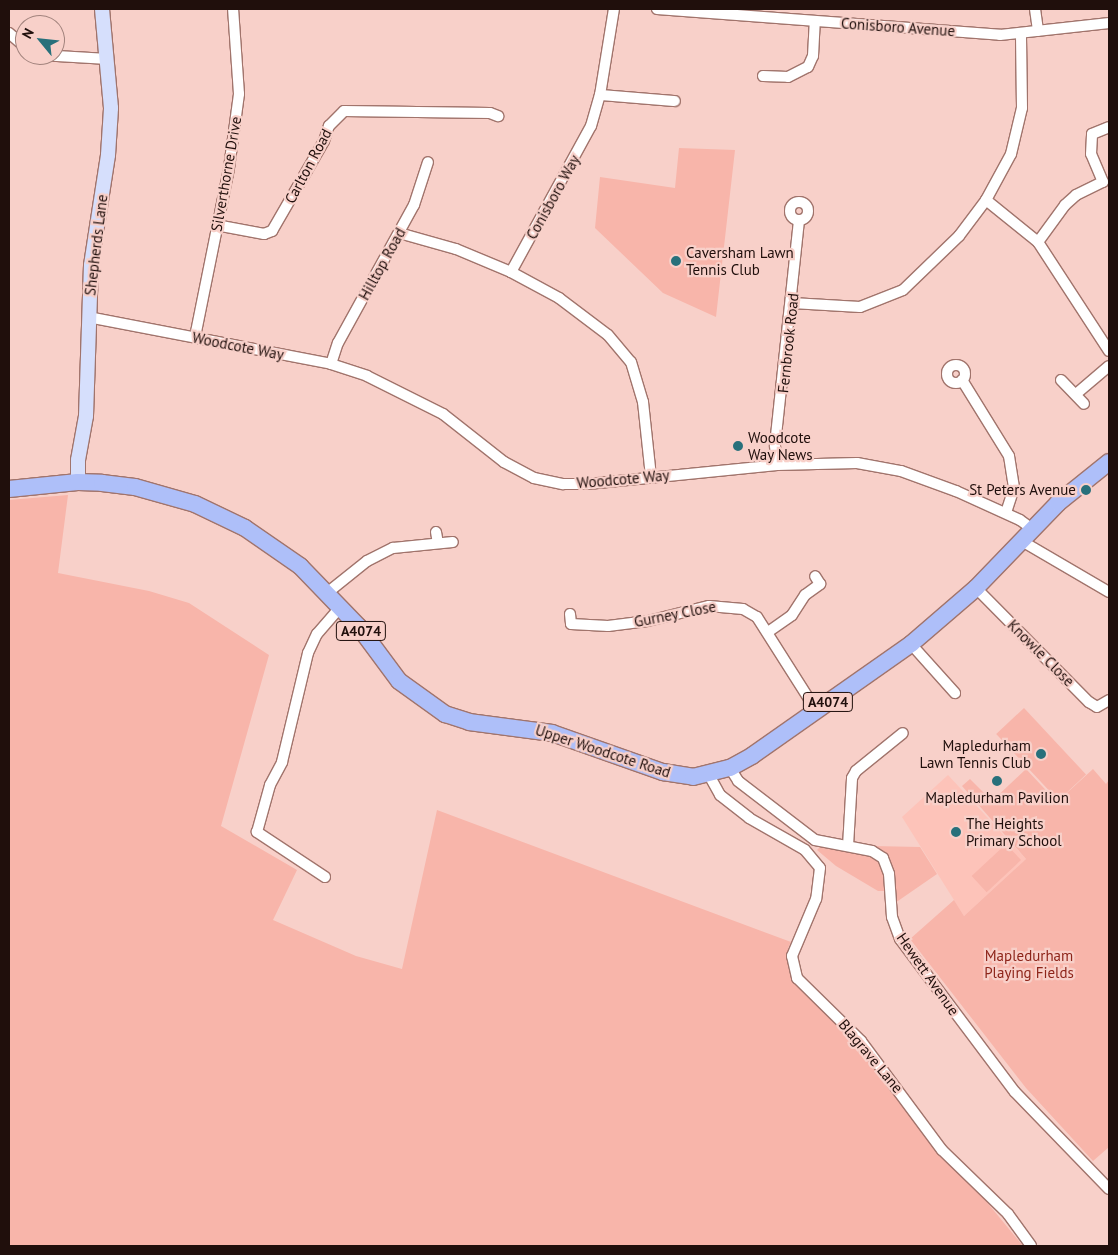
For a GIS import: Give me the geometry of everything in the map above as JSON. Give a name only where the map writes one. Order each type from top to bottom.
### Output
[{"type":"main road","name":"A4074","points":[[1026,534],[1109,462]]},
{"type":"main road","name":"Upper Woodcote Road","points":[[9,489],[78,482],[135,487],[174,496],[221,516],[272,544],[327,593],[400,681],[445,714],[468,722],[552,733],[683,777],[709,775],[730,768],[911,644],[976,588],[1026,534]]},
{"type":"street","name":"Shepherds Lane","points":[[78,482],[78,460],[86,416],[91,265],[109,136],[111,108],[102,9]]},
{"type":"street","name":"Silverthorne Drive","points":[[195,337],[216,225],[229,168],[239,94],[234,9]]},
{"type":"street","name":"Conisboro Way","points":[[511,272],[593,121],[600,95],[614,9]]},
{"type":"street","name":"Conisboro Avenue","points":[[657,9],[760,13],[815,21],[1000,35],[1109,23]]},
{"type":"street","points":[[1035,9],[1038,31]]},
{"type":"street","points":[[763,76],[788,78],[808,66],[813,56],[815,21]]},
{"type":"street","points":[[792,303],[860,307],[903,290],[959,236],[986,200],[1011,154],[1022,108],[1021,33]]},
{"type":"street","points":[[65,56],[108,59]]},
{"type":"street","points":[[600,95],[675,102]]},
{"type":"street","name":"Carlton Road","points":[[216,225],[264,234],[272,231],[324,141],[329,126],[344,111],[490,113],[498,116]]},
{"type":"street","points":[[1038,242],[1065,205],[1076,195],[1103,182],[1090,154],[1092,134],[1109,127]]},
{"type":"street","name":"Hilltop Road","points":[[331,364],[338,343],[414,205],[428,162]]},
{"type":"street","points":[[986,200],[1038,242],[1109,351]]},
{"type":"street","name":"Fernbrook Road","points":[[777,465],[775,445],[800,220]]},
{"type":"street","points":[[399,233],[456,249],[511,272],[559,298],[608,335],[631,362],[643,402],[651,478]]},
{"type":"street","name":"Woodcote Way","points":[[88,317],[331,364],[367,376],[414,397],[443,414],[504,462],[534,478],[563,484],[651,478],[777,465],[857,463],[901,471],[1006,513],[1026,534]]},
{"type":"street","points":[[1076,394],[1109,366]]},
{"type":"street","points":[[962,380],[1009,456],[1014,488],[1006,513]]},
{"type":"street","points":[[1061,380],[1084,404]]},
{"type":"street","points":[[436,532],[438,543]]},
{"type":"street","points":[[1026,534],[1109,592]]},
{"type":"street","points":[[327,593],[367,561],[393,548],[453,542]]},
{"type":"street","points":[[768,632],[792,615],[805,595],[820,584]]},
{"type":"street","name":"Knowle Close","points":[[976,588],[1089,702],[1097,706],[1109,700]]},
{"type":"street","name":"Gurney Close","points":[[570,624],[608,626],[648,621],[709,606],[725,605],[757,617],[816,710]]},
{"type":"street","points":[[326,876],[257,832],[270,785],[282,762],[308,653],[317,634],[340,608]]},
{"type":"street","points":[[911,644],[957,691],[946,701]]},
{"type":"street","points":[[848,846],[852,778],[856,770],[894,745],[903,733]]},
{"type":"street","name":"Hewett Avenue","points":[[730,768],[738,781],[815,840],[872,851],[883,858],[888,868],[892,916],[900,938],[1015,1092],[1109,1189]]},
{"type":"street","name":"Blagrave Lane","points":[[709,775],[720,795],[750,818],[805,850],[816,860],[822,873],[810,915],[792,956],[797,978],[861,1040],[942,1150],[1008,1214],[1031,1246]]},
{"type":"street","points":[[805,850],[815,840]]},
{"type":"shaded area","name":"The Heights Primary School","points":[[948,775],[1026,859],[964,916],[902,817]]},
{"type":"green space","name":"Caversham Lawn Tennis Club","points":[[679,148],[735,150],[716,317],[663,293],[595,228],[600,177],[675,188]]},
{"type":"green space","points":[[68,495],[58,573],[149,591],[189,603],[269,655],[221,826],[297,870],[273,920],[356,956],[402,969],[437,810],[791,942],[788,948],[788,968],[796,983],[838,1021],[1023,1246],[9,1246],[9,500]]},
{"type":"green space","name":"Mapledurham Lawn Tennis Club","points":[[1024,708],[1086,775],[1058,800],[996,734]]},
{"type":"green space","name":"Mapledurham Playing Fields","points":[[1026,769],[1057,802],[1093,769],[1106,784],[1109,780],[1109,1147],[1093,1161],[1026,1088],[910,939],[954,900],[964,916],[1026,859],[962,786],[970,779],[992,801]]},
{"type":"green space","points":[[823,844],[873,855],[883,866],[886,891],[878,891],[836,866],[817,850]]},
{"type":"green space","points":[[1006,844],[1021,860],[987,892],[972,876]]},
{"type":"green space","points":[[872,846],[920,847],[937,874],[895,903],[892,867],[887,857]]},
{"type":"place","name":"Caversham Lawn Tennis Club","points":[[676,261]]},
{"type":"place","name":"Woodcote Way News","points":[[738,446]]},
{"type":"place","name":"St Peters Avenue","points":[[1086,490]]},
{"type":"place","name":"Mapledurham Lawn Tennis Club","points":[[1041,754]]},
{"type":"place","name":"Mapledurham Pavilion","points":[[997,781]]},
{"type":"place","name":"The Heights Primary School","points":[[956,832]]}]
